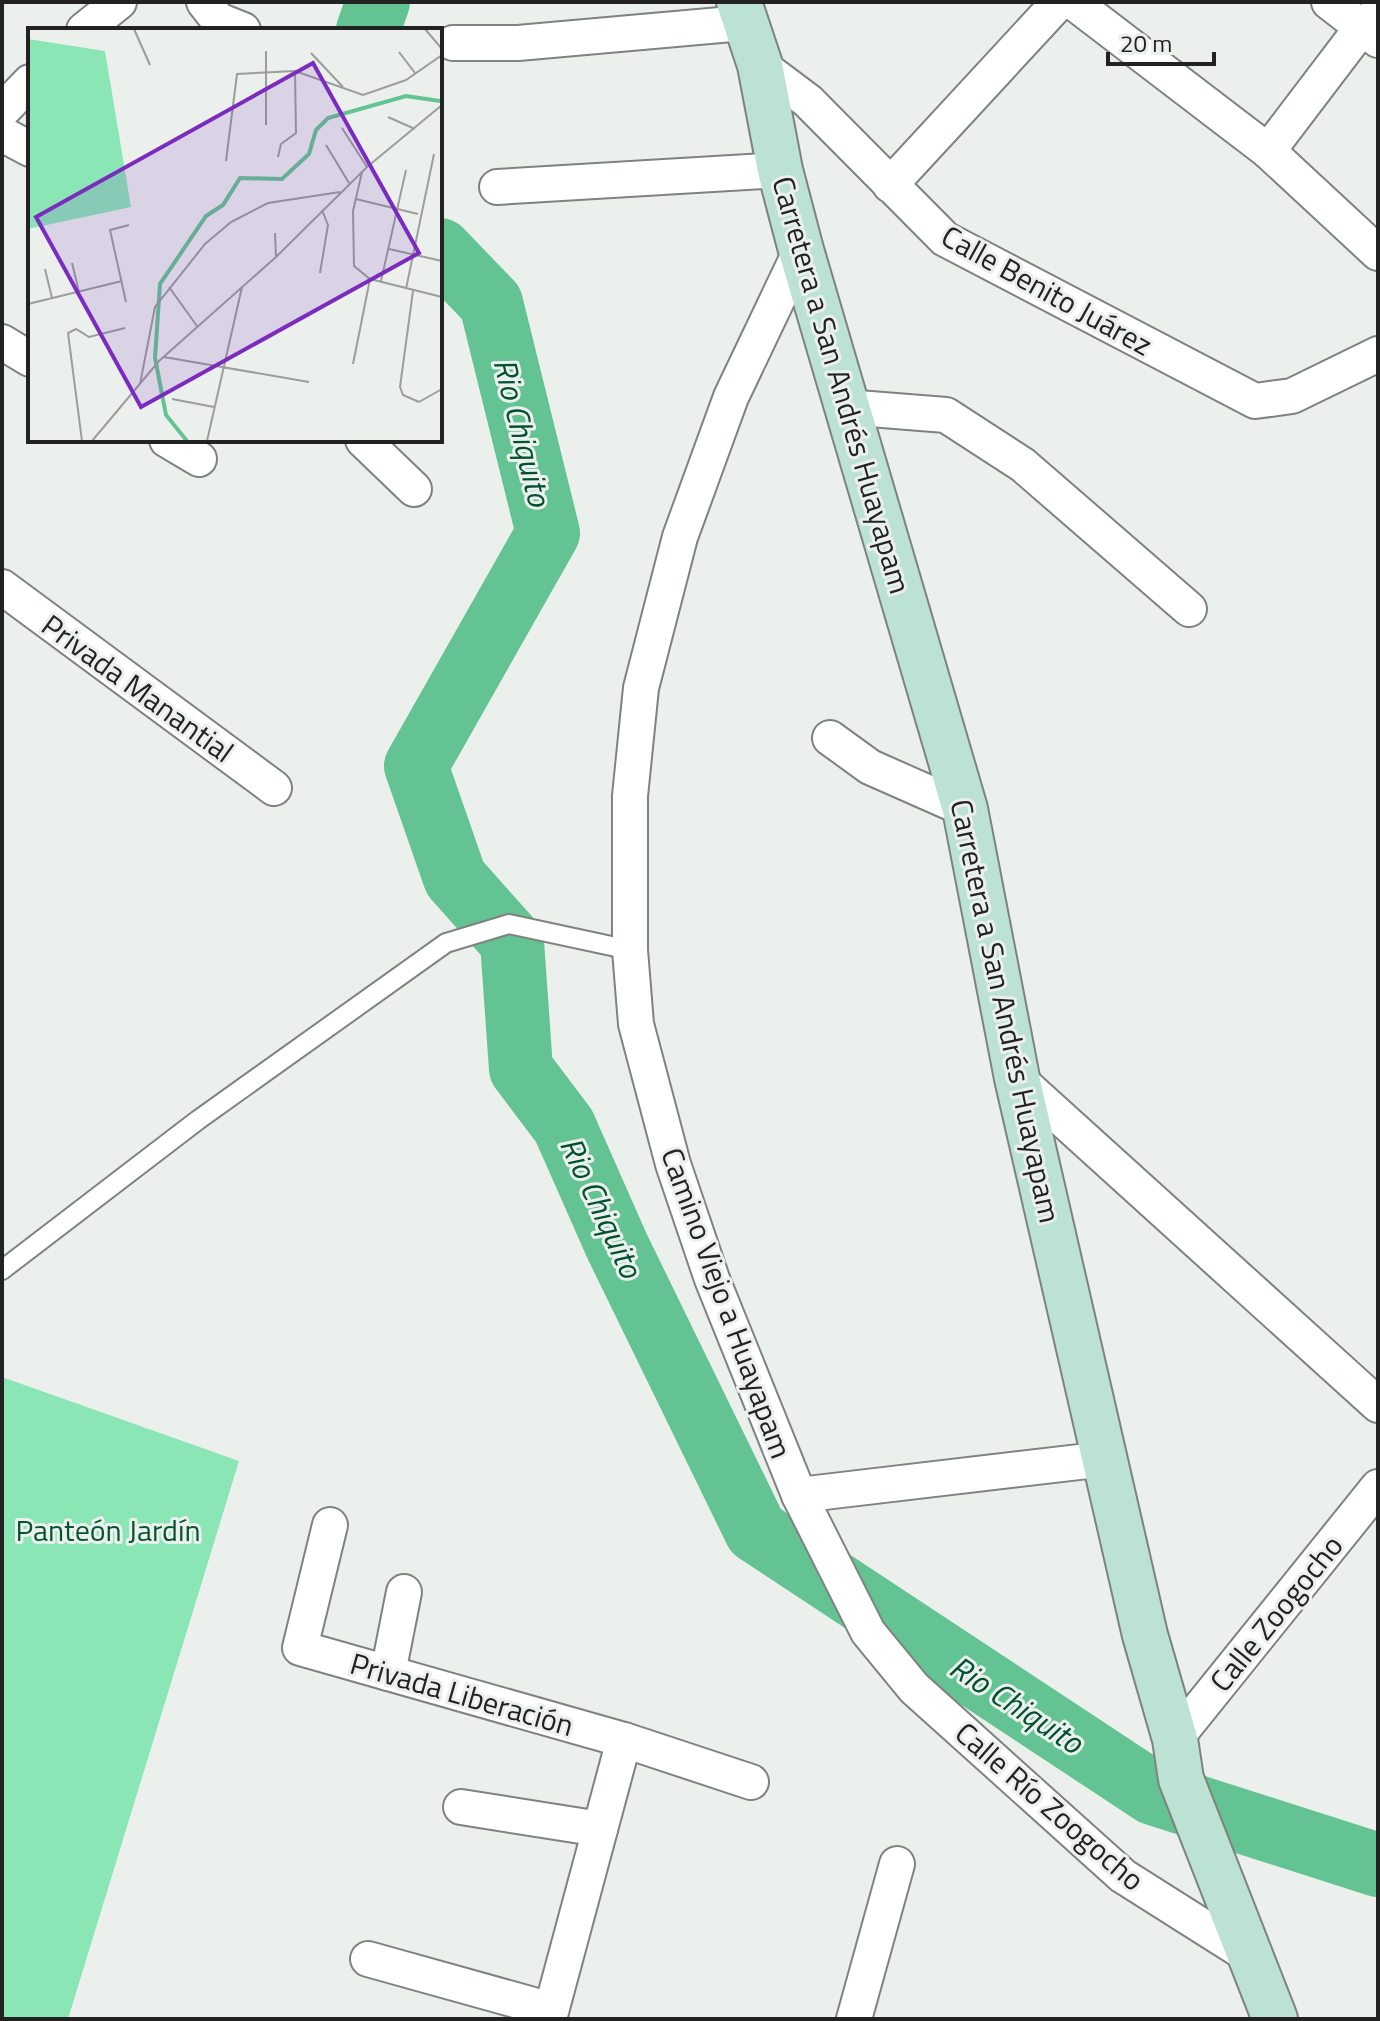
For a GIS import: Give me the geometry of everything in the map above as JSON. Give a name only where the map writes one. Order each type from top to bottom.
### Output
[{"type":"main road","name":"Carretera a San Andrés Huayapam","points":[[741,13],[760,65],[780,170],[845,407],[965,809],[1017,1078],[1145,1635],[1178,1759],[1211,1858],[1275,2019]]},
{"type":"street","points":[[86,28],[119,2]]},
{"type":"street","points":[[204,2],[218,20],[238,28]]},
{"type":"street","points":[[890,185],[1059,2]]},
{"type":"street","points":[[1073,2],[1268,151],[1378,253]]},
{"type":"street","points":[[1268,151],[1373,26],[1329,2]]},
{"type":"street","points":[[453,43],[518,43],[741,13]]},
{"type":"street","name":"Calle Benito Juárez","points":[[760,65],[808,101],[945,239],[1255,401],[1292,396],[1378,354]]},
{"type":"street","points":[[2,111],[28,84]]},
{"type":"street","points":[[2,134],[28,148]]},
{"type":"street","points":[[497,187],[780,170]]},
{"type":"street","name":"Camino Viejo a Huayapam","points":[[801,250],[731,397],[680,537],[641,688],[630,796],[630,950],[636,1024],[673,1164],[712,1279],[799,1495],[868,1632]]},
{"type":"street","points":[[2,342],[28,358]]},
{"type":"street","points":[[845,407],[946,415],[1023,465],[1189,609]]},
{"type":"street","points":[[170,442],[199,459]]},
{"type":"street","points":[[365,442],[414,489]]},
{"type":"street","name":"Privada Manantial","points":[[2,587],[274,788]]},
{"type":"street","points":[[830,738],[870,767],[965,809]]},
{"type":"street","points":[[1017,1078],[1378,1405]]},
{"type":"street","points":[[799,1495],[1105,1459]]},
{"type":"street","name":"Calle Zoogocho","points":[[1178,1759],[1378,1487]]},
{"type":"street","name":"Privada Liberación","points":[[330,1525],[300,1648],[624,1740],[751,1782]]},
{"type":"street","points":[[388,1673],[404,1592]]},
{"type":"street","name":"Calle Río Zoogocho","points":[[868,1632],[914,1688],[1123,1876],[1251,1957]]},
{"type":"street","points":[[368,1959],[550,2015],[624,1740]]},
{"type":"street","points":[[461,1807],[600,1829]]},
{"type":"street","points":[[854,2019],[897,1864]]},
{"type":"lane","points":[[2,1270],[211,1111],[446,943],[509,924],[630,950]]},
{"type":"green space","name":"Panteón Jardín","points":[[2,1377],[239,1461],[68,2019],[2,2019]]},
{"type":"waterway","name":"Rio Chiquito","points":[[369,28],[378,2]]},
{"type":"waterway","name":"Rio Chiquito","points":[[442,252],[491,303],[548,533],[416,766],[455,878],[512,942],[521,1069],[564,1126],[617,1246],[756,1531],[1153,1793],[1378,1865]]}]
